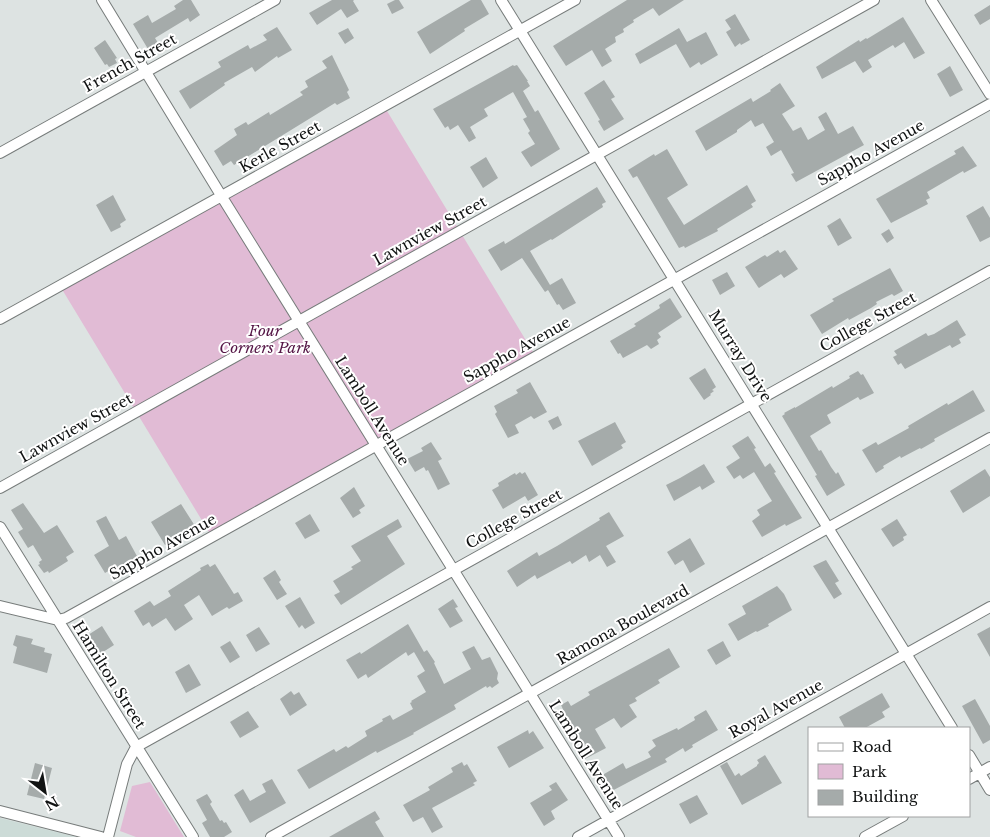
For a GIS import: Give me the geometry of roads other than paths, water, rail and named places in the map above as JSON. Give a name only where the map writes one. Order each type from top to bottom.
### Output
[{"type":"street","name":"Lamboll Avenue","points":[[102,0],[299,322],[620,837]]},
{"type":"street","name":"French Street","points":[[0,153],[275,0]]},
{"type":"street","name":"Murray Drive","points":[[501,0],[951,727]]},
{"type":"street","name":"Kerle Street","points":[[0,319],[575,0]]},
{"type":"street","name":"Lawnview Street","points":[[0,488],[874,0]]},
{"type":"street","points":[[931,0],[990,94]]},
{"type":"street","name":"Sappho Avenue","points":[[58,620],[66,618],[990,104]]},
{"type":"street","name":"College Street","points":[[136,747],[990,272]]},
{"type":"street","name":"Ramona Boulevard","points":[[271,837],[990,438]]},
{"type":"street","name":"Hamilton Street","points":[[0,527],[193,837]]},
{"type":"street","points":[[0,606],[58,620]]},
{"type":"street","name":"Royal Avenue","points":[[578,837],[990,607]]},
{"type":"street","points":[[108,837],[127,764],[136,747]]},
{"type":"street","points":[[970,757],[990,790]]},
{"type":"street","points":[[970,778],[990,768]]},
{"type":"street","points":[[0,811],[101,837]]},
{"type":"street","points":[[865,837],[901,817]]},
{"type":"park label","name":"Four Corners Park","points":[[265,340]]}]
